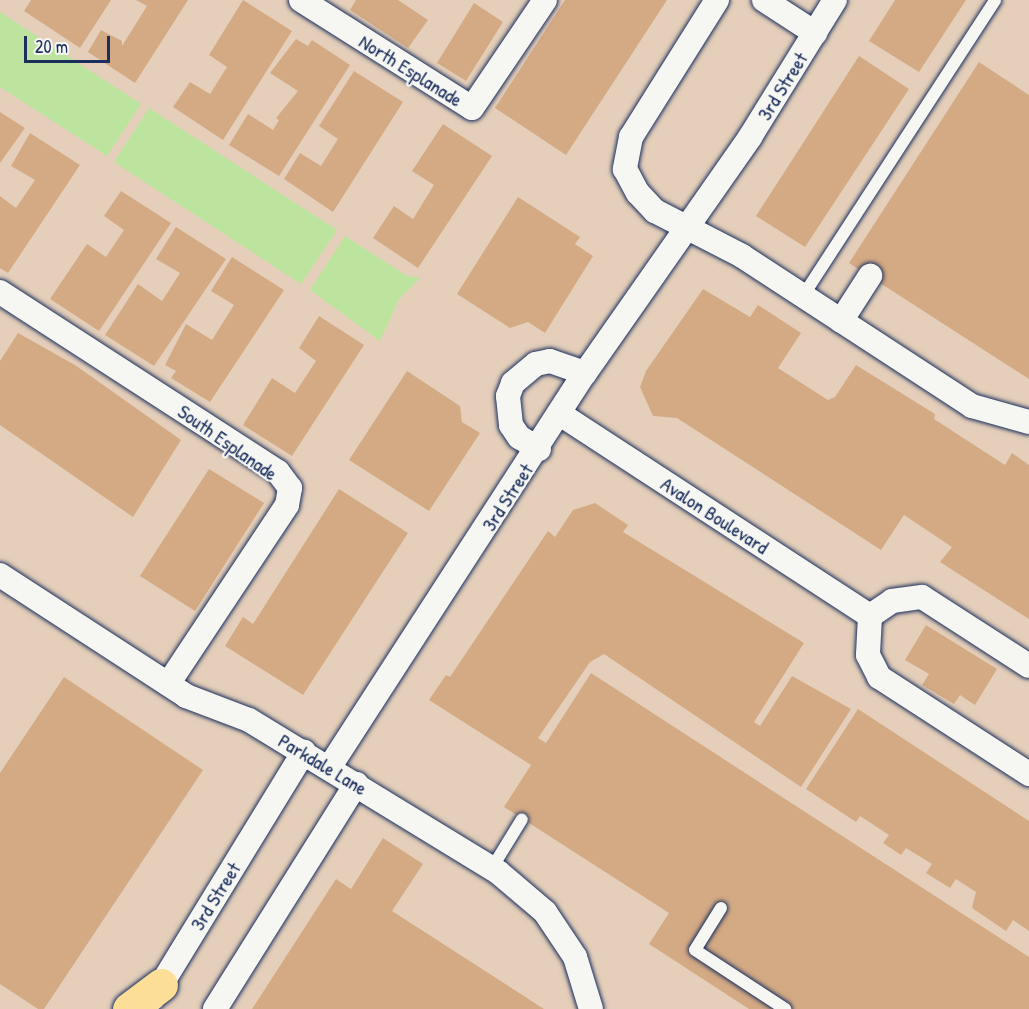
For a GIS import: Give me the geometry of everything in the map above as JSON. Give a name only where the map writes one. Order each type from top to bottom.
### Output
[{"type":"highway","points":[[129,1009],[153,997]]},
{"type":"street","name":"North Esplanade","points":[[302,0],[472,108],[545,0]]},
{"type":"street","points":[[717,0],[626,153],[625,169],[638,193],[655,211],[742,256],[972,406],[1029,422]]},
{"type":"street","points":[[764,0],[815,33]]},
{"type":"street","name":"3rd Street","points":[[329,768],[585,373],[686,228],[835,0]]},
{"type":"street","points":[[841,321],[870,276]]},
{"type":"street","name":"South Esplanade","points":[[0,292],[278,472],[290,488],[287,505],[168,684]]},
{"type":"street","points":[[538,448],[519,437],[511,425],[507,411],[513,383],[536,364],[550,362],[585,373]]},
{"type":"street","name":"Avalon Boulevard","points":[[560,414],[870,616]]},
{"type":"street","name":"Parkdale Lane","points":[[0,575],[168,684],[249,720],[492,868],[545,912],[575,957],[591,1009]]},
{"type":"street","points":[[1029,666],[922,597],[892,601],[870,616],[868,655],[879,676],[1029,774]]},
{"type":"street","name":"3rd Street","points":[[153,997],[304,752]]},
{"type":"street","points":[[215,1009],[356,784]]},
{"type":"lane","points":[[803,296],[995,0]]},
{"type":"lane","points":[[492,868],[522,819]]},
{"type":"lane","points":[[721,908],[695,950],[785,1009]]},
{"type":"shaded area","points":[[0,0],[1029,0],[1029,1009],[0,1009]]},
{"type":"green space","points":[[0,12],[141,104],[107,156],[0,87]]},
{"type":"green space","points":[[149,108],[337,230],[301,284],[114,162]]},
{"type":"green space","points":[[345,236],[407,276],[420,278],[399,299],[380,341],[310,290]]},
{"type":"building","points":[[31,0],[111,0],[80,48],[24,11]]},
{"type":"building","points":[[136,0],[188,0],[135,83],[88,52],[101,30],[122,41],[122,46],[147,6]]},
{"type":"building","points":[[243,0],[292,31],[223,140],[173,107],[190,82],[210,94],[227,67],[209,55]]},
{"type":"building","points":[[356,0],[398,0],[428,20],[408,48],[350,10]]},
{"type":"building","points":[[565,0],[667,0],[566,155],[495,108]]},
{"type":"building","points":[[895,0],[966,0],[919,72],[869,41]]},
{"type":"building","points":[[474,3],[503,22],[466,81],[437,63]]},
{"type":"building","points":[[296,39],[308,46],[312,40],[350,65],[279,176],[229,145],[248,114],[273,130],[279,120],[276,118],[298,91],[270,73]]},
{"type":"building","points":[[859,56],[909,89],[805,247],[756,216]]},
{"type":"building","points":[[979,62],[1029,95],[1029,379],[849,263]]},
{"type":"building","points":[[354,71],[403,102],[333,212],[284,179],[300,153],[321,166],[338,139],[319,126]]},
{"type":"building","points":[[0,112],[25,128],[0,163]]},
{"type":"building","points":[[443,124],[492,156],[418,268],[373,238],[394,206],[413,219],[434,185],[412,171]]},
{"type":"building","points":[[30,133],[80,165],[8,273],[0,268],[0,196],[16,208],[35,180],[11,166]]},
{"type":"building","points":[[121,191],[171,223],[99,331],[50,299],[87,244],[106,257],[124,230],[104,216]]},
{"type":"building","points":[[518,197],[580,237],[575,244],[593,256],[545,333],[528,322],[510,328],[457,294]]},
{"type":"building","points":[[176,227],[226,259],[154,366],[105,335],[138,284],[162,301],[180,273],[156,259]]},
{"type":"building","points":[[232,257],[284,290],[210,402],[171,378],[176,371],[165,365],[186,324],[212,340],[234,305],[211,291]]},
{"type":"building","points":[[703,289],[750,317],[758,305],[801,333],[778,368],[828,400],[835,397],[856,365],[935,414],[934,419],[1005,465],[1012,453],[1029,465],[1029,619],[940,562],[952,547],[904,515],[881,550],[677,418],[653,416],[640,387],[646,371]]},
{"type":"building","points":[[319,316],[364,345],[292,456],[243,425],[272,378],[295,393],[316,361],[299,348]]},
{"type":"building","points":[[18,333],[75,365],[181,440],[133,517],[0,425],[0,361]]},
{"type":"building","points":[[407,371],[460,406],[462,422],[480,433],[429,511],[349,460]]},
{"type":"building","points":[[209,469],[264,503],[195,611],[140,576]]},
{"type":"building","points":[[339,489],[408,533],[303,695],[225,646],[243,617],[253,624]]},
{"type":"building","points":[[595,503],[628,525],[623,532],[804,643],[754,722],[760,726],[792,676],[851,709],[801,787],[604,654],[590,662],[538,738],[546,743],[591,673],[1029,957],[1029,1009],[749,1009],[649,944],[669,913],[504,807],[531,765],[429,700],[446,675],[450,677],[548,531],[555,537],[573,510]]},
{"type":"building","points":[[926,625],[997,669],[975,705],[960,695],[954,704],[922,685],[929,674],[905,660]]},
{"type":"building","points":[[64,677],[203,770],[44,1009],[38,1009],[0,984],[0,773]]},
{"type":"building","points":[[858,709],[1029,821],[1029,931],[1013,920],[1006,931],[972,908],[976,892],[956,879],[950,888],[926,873],[932,864],[906,848],[901,855],[883,843],[889,835],[860,816],[856,822],[806,789]]},
{"type":"building","points":[[383,838],[423,864],[392,911],[544,1009],[252,1009],[336,879],[351,889]]}]
